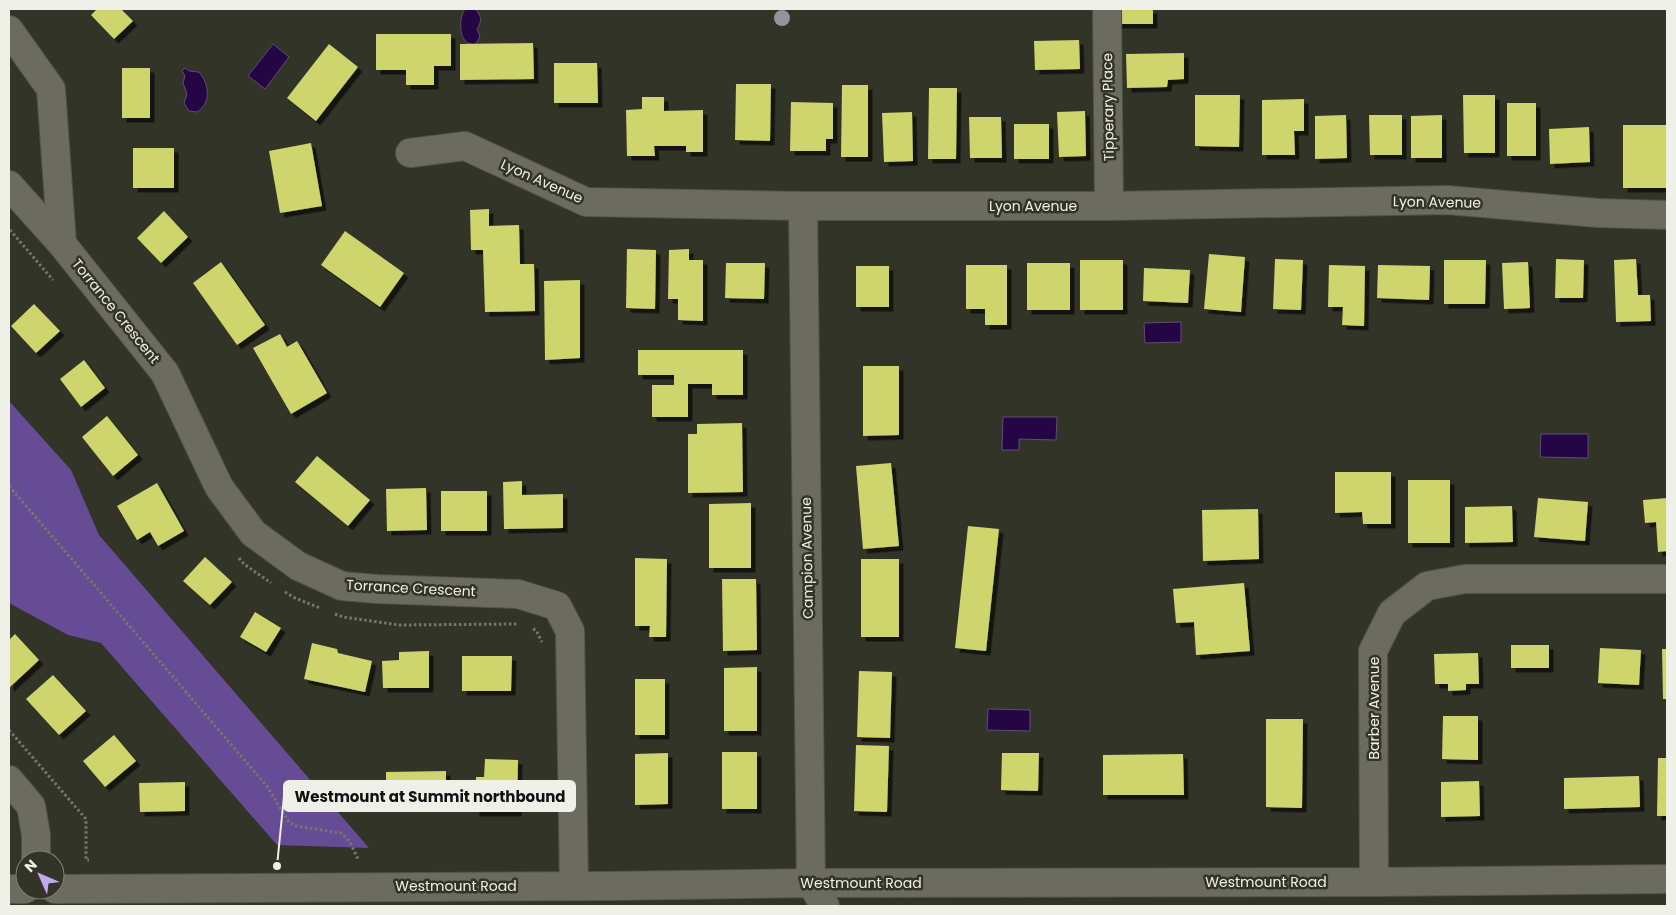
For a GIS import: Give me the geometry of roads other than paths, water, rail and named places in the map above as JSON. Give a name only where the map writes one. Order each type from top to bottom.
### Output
[{"type":"street","name":"Tipperary Place","points":[[1107,9],[1109,206]]},
{"type":"street","points":[[9,30],[51,89],[62,244]]},
{"type":"street","name":"Lyon Avenue","points":[[410,153],[465,146],[586,202],[803,206],[1109,206],[1447,200],[1598,213],[1667,215]]},
{"type":"street","name":"Torrance Crescent","points":[[9,185],[62,244],[165,373],[219,487],[253,533],[298,566],[342,586],[518,594],[557,606],[570,631],[574,886]]},
{"type":"street","name":"Campion Avenue","points":[[803,206],[811,883]]},
{"type":"street","name":"Barber Avenue","points":[[1374,882],[1373,651],[1392,613],[1428,586],[1465,579],[1667,579]]},
{"type":"street","points":[[9,780],[30,806],[36,835],[36,850]]},
{"type":"street","name":"Westmount Road","points":[[65,889],[250,898],[358,886],[1667,879]]},
{"type":"street","points":[[811,883],[825,906]]},
{"type":"place","name":"Westmount at Summit northbound","points":[[277,866]]}]
